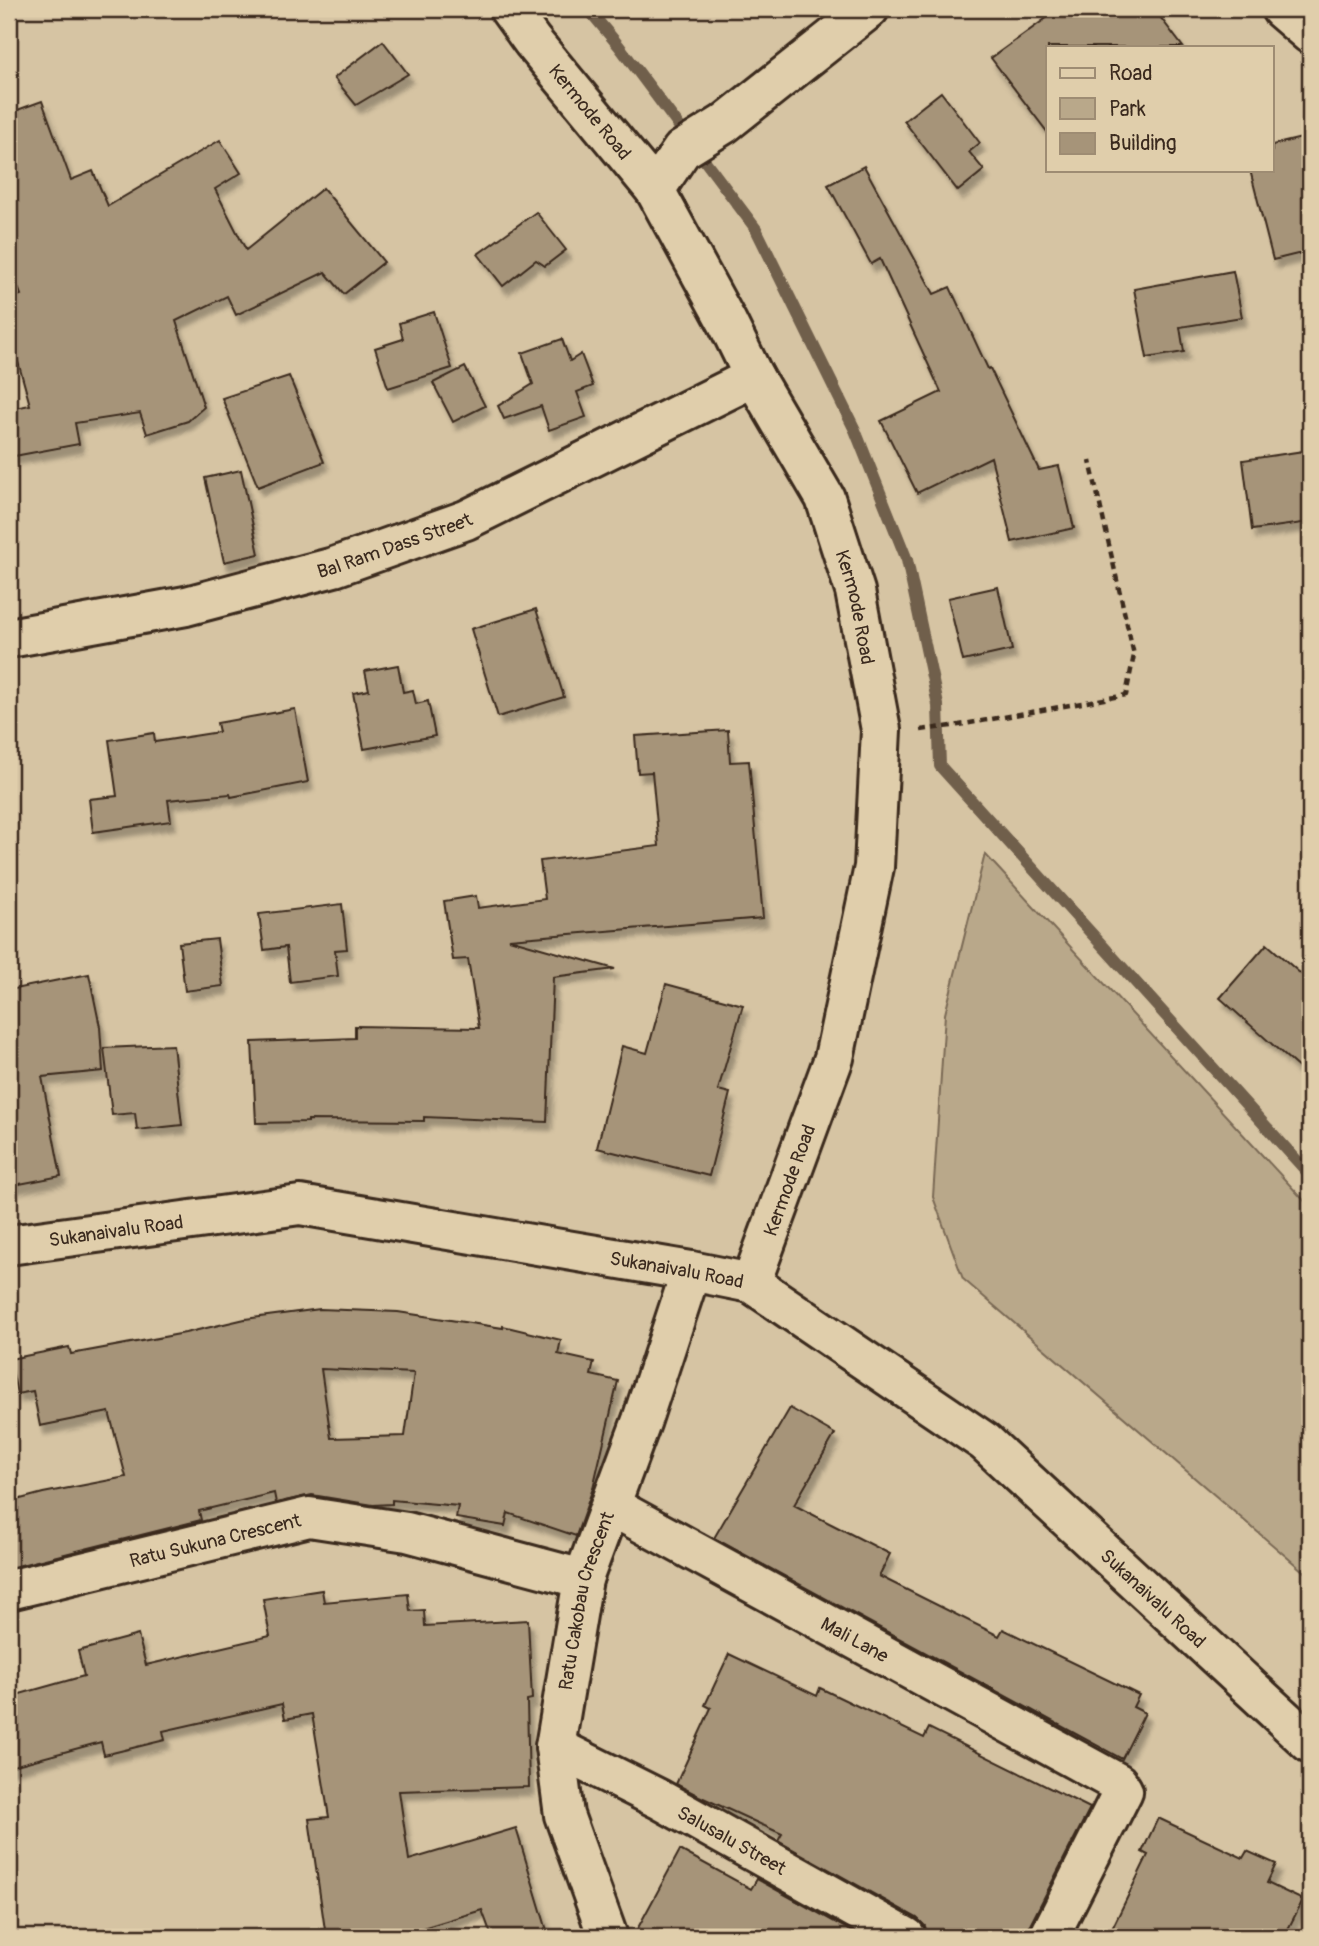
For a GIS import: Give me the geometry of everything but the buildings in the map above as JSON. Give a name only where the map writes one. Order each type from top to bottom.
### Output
[{"type":"street","name":"Kermode Road","points":[[509,9],[532,41],[655,190],[754,377],[825,498],[855,591],[881,730],[874,867],[834,1058],[751,1283]]},
{"type":"street","points":[[655,190],[682,150],[724,124],[869,9]]},
{"type":"street","points":[[1281,9],[1310,34]]},
{"type":"street","name":"Bal Ram Dass Street","points":[[9,638],[186,606],[334,567],[466,520],[754,377]]},
{"type":"street","name":"Sukanaivalu Road","points":[[9,1245],[300,1205],[751,1283],[985,1442],[1310,1743]]},
{"type":"street","name":"Ratu Cakobau Crescent","points":[[608,1937],[564,1815],[555,1747],[583,1579],[642,1420],[691,1271]]},
{"type":"street","name":"Mali Lane","points":[[611,1506],[1118,1783],[1123,1791],[1049,1937]]},
{"type":"street","name":"Ratu Sukuna Crescent","points":[[9,1590],[309,1517],[407,1532],[583,1579]]},
{"type":"street","name":"Salusalu Street","points":[[555,1747],[659,1799],[906,1937]]},
{"type":"path","points":[[916,730],[959,725],[1126,695],[1134,655],[1090,461]]},
{"type":"green space","points":[[985,854],[1310,1207],[1310,1577],[963,1279],[933,1197],[945,1014]]},
{"type":"waterway","points":[[588,9],[619,46],[756,229],[855,430],[907,560],[938,705],[940,766],[1310,1175]]}]
